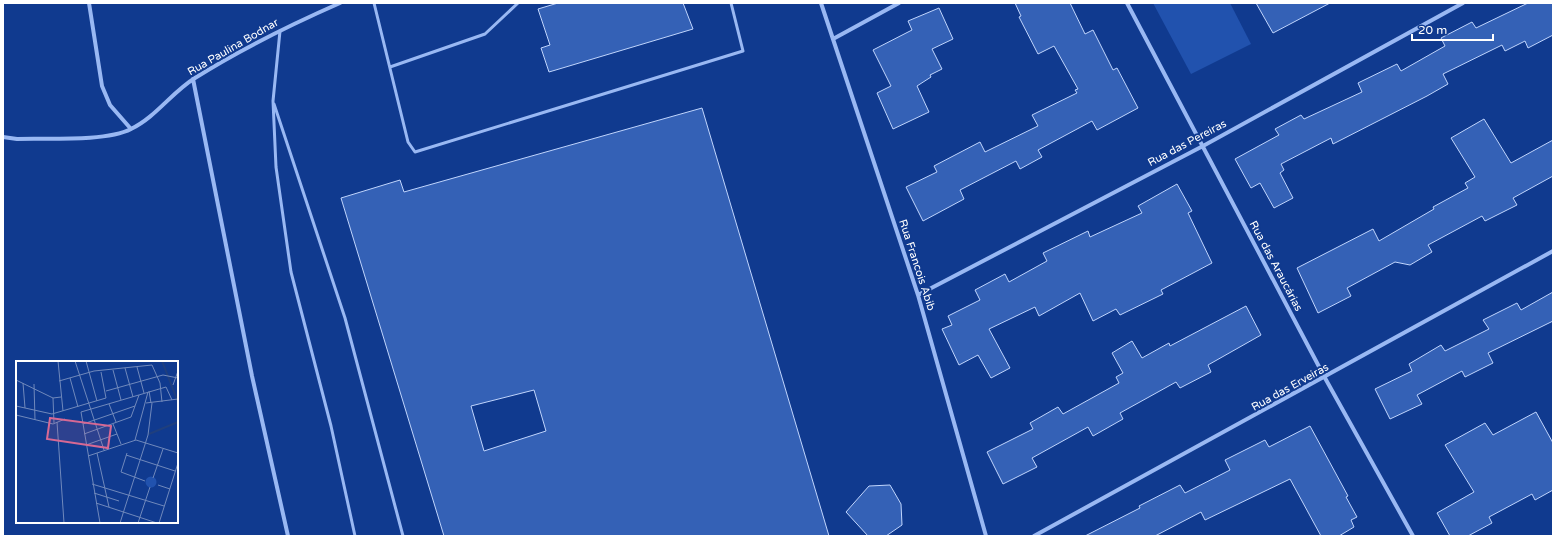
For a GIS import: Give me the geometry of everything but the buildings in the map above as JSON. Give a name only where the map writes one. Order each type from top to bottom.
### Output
[{"type":"street","points":[[89,3],[102,86],[110,105],[131,129]]},
{"type":"street","name":"Rua Paulina Bodnar","points":[[3,137],[17,139],[101,137],[131,129],[164,105],[193,79],[280,29],[340,3]]},
{"type":"street","name":"Rua Francois Abib","points":[[821,3],[918,295],[986,536]]},
{"type":"street","points":[[834,39],[899,3]]},
{"type":"street","name":"Rua das Araucárias","points":[[1127,3],[1325,378],[1413,536]]},
{"type":"street","name":"Rua das Pereiras","points":[[918,295],[1203,146],[1463,3]]},
{"type":"street","points":[[193,79],[252,376],[288,536]]},
{"type":"street","name":"Rua das Erveiras","points":[[1034,536],[1325,378],[1553,251]]},
{"type":"lane","points":[[374,3],[408,142],[415,152],[743,51],[731,3]]},
{"type":"lane","points":[[390,67],[485,34],[518,3]]},
{"type":"lane","points":[[280,29],[273,101],[276,167],[291,272],[331,426],[355,536]]},
{"type":"lane","points":[[273,101],[345,318],[403,536]]},
{"type":"shaded area","points":[[1153,3],[1230,3],[1251,44],[1191,74]]}]
